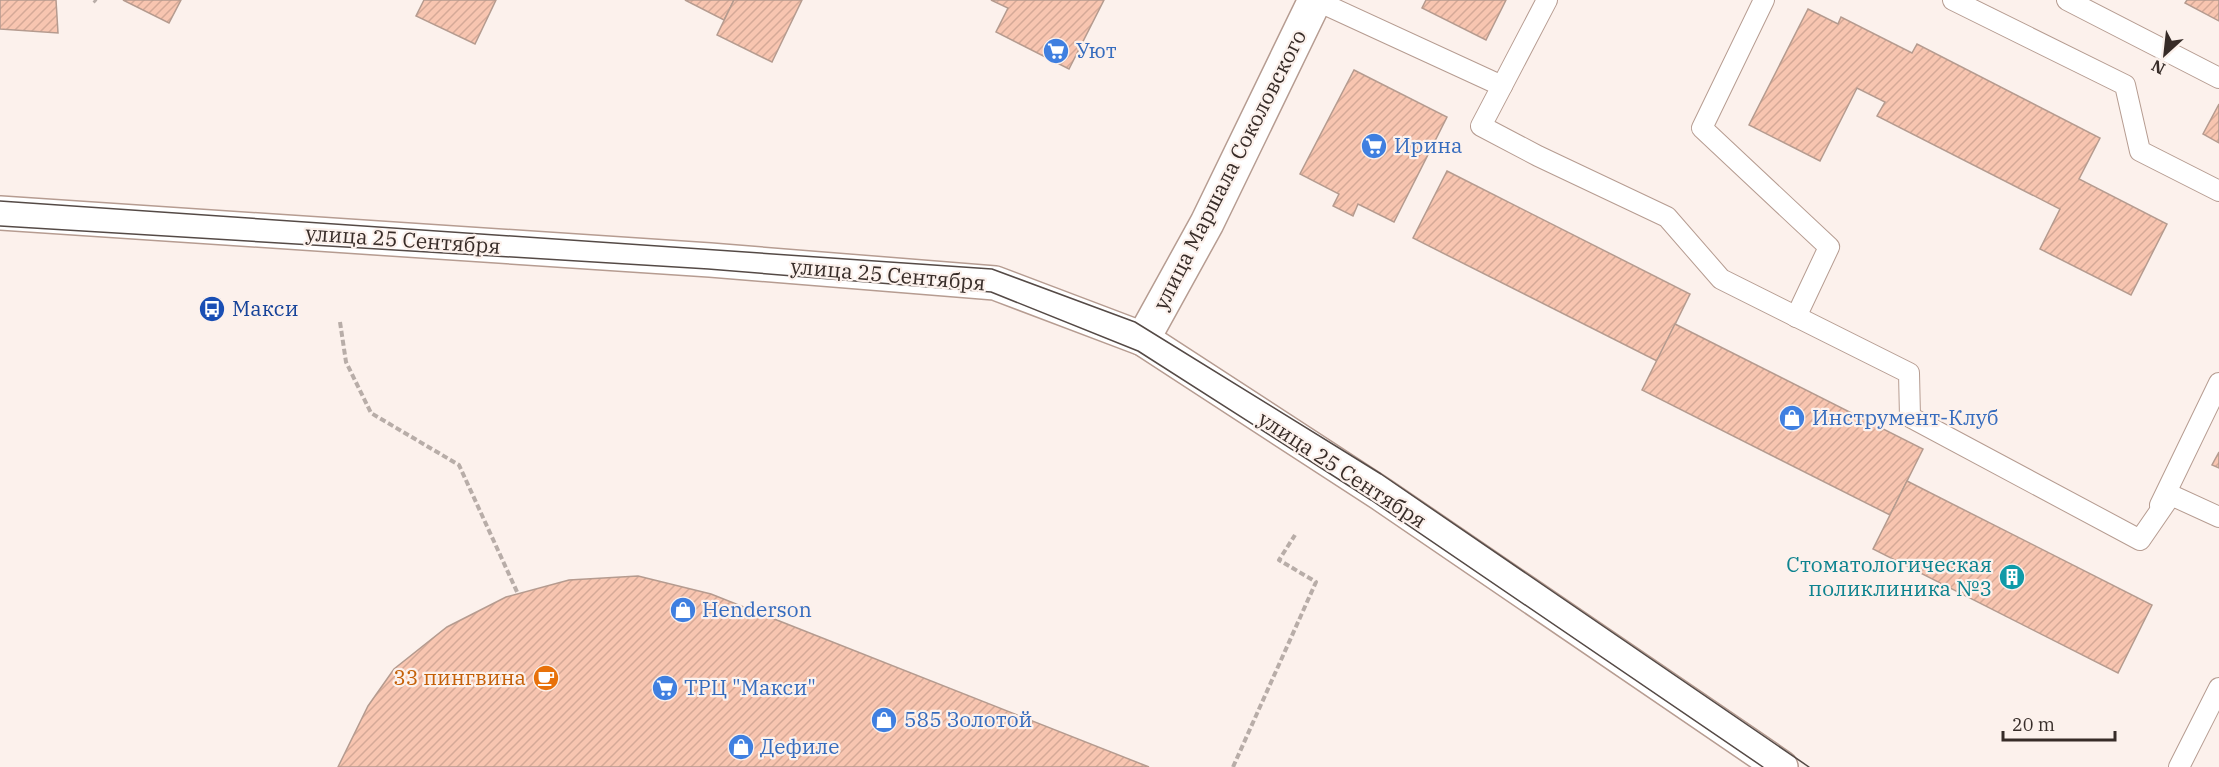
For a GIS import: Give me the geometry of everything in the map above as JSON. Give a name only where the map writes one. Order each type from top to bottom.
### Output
[{"type":"main road","name":"улица Маршала Соколовского","points":[[1143,339],[1207,224],[1315,0]]},
{"type":"main road","name":"улица 25 Сентября","points":[[0,213],[710,260],[995,283],[1143,339],[1381,494],[1781,767]]},
{"type":"lane","points":[[1315,0],[1502,86]]},
{"type":"lane","points":[[1547,0],[1481,126],[1538,156],[1667,217],[1721,279],[1909,373],[1910,417],[2140,540],[2171,495],[2219,517]]},
{"type":"lane","points":[[1764,0],[1702,128],[1829,247],[1796,317]]},
{"type":"lane","points":[[1953,0],[2126,85],[2140,151],[2219,191]]},
{"type":"lane","points":[[2067,0],[2219,78]]},
{"type":"lane","points":[[2148,528],[2219,383]]},
{"type":"lane","points":[[2179,767],[2219,688]]},
{"type":"path","points":[[340,322],[346,362],[370,413],[459,465],[518,594]]},
{"type":"path","points":[[1233,767],[1316,582],[1279,560],[1295,535]]},
{"type":"building","points":[[0,0],[56,0],[58,33],[0,29]]},
{"type":"building","points":[[123,0],[181,0],[169,23]]},
{"type":"building","points":[[424,0],[496,0],[475,44],[416,16]]},
{"type":"building","points":[[685,0],[734,0],[724,20]]},
{"type":"building","points":[[734,0],[802,0],[772,62],[717,35]]},
{"type":"building","name":"Уют","points":[[991,0],[1104,0],[1069,69],[996,32],[1008,8]]},
{"type":"building","points":[[1426,0],[1506,0],[1486,40],[1422,8]]},
{"type":"building","points":[[2187,0],[2219,0],[2219,21],[2185,3]]},
{"type":"building","points":[[1808,9],[1838,24],[1841,17],[1912,53],[1917,44],[2100,138],[2079,179],[2167,224],[2131,295],[2040,249],[2060,209],[1877,116],[1885,102],[1857,88],[1820,161],[1749,125]]},
{"type":"building","name":"Ирина","points":[[1354,70],[1447,117],[1394,222],[1358,204],[1353,216],[1333,206],[1339,194],[1300,174]]},
{"type":"building","points":[[2219,104],[2219,143],[2203,134]]},
{"type":"building","points":[[1447,171],[1690,294],[1657,361],[1413,238]]},
{"type":"building","points":[[1675,324],[1923,449],[1890,515],[1642,390]]},
{"type":"building","points":[[2219,452],[2219,468],[2212,465]]},
{"type":"building","name":"Стоматологическая поликлиника №3","points":[[1907,481],[2152,605],[2118,673],[1873,549]]},
{"type":"building","name":"ТРЦ \"Макси\"","points":[[638,576],[711,594],[1149,767],[338,767],[368,706],[394,669],[447,627],[506,597],[569,580]]},
{"type":"tram line","points":[[0,201],[992,269],[1135,322],[1381,474],[1809,767]]},
{"type":"tram line","points":[[0,226],[708,269],[991,292],[1138,351],[1371,500],[1763,767]]},
{"type":"place","name":"Уют","points":[[1056,51]]},
{"type":"place","name":"Ирина","points":[[1374,146]]},
{"type":"place","name":"Макси","points":[[212,309]]},
{"type":"place","name":"Инструмент-Клуб","points":[[1792,418]]},
{"type":"place","name":"Стоматологическая поликлиника №3","points":[[2012,577]]},
{"type":"place","name":"Henderson","points":[[683,610]]},
{"type":"place","name":"33 пингвина","points":[[546,678]]},
{"type":"place","name":"ТРЦ \"Макси\"","points":[[665,688]]},
{"type":"place","name":"585 Золотой","points":[[884,720]]},
{"type":"place","name":"Дефиле","points":[[741,747]]}]
